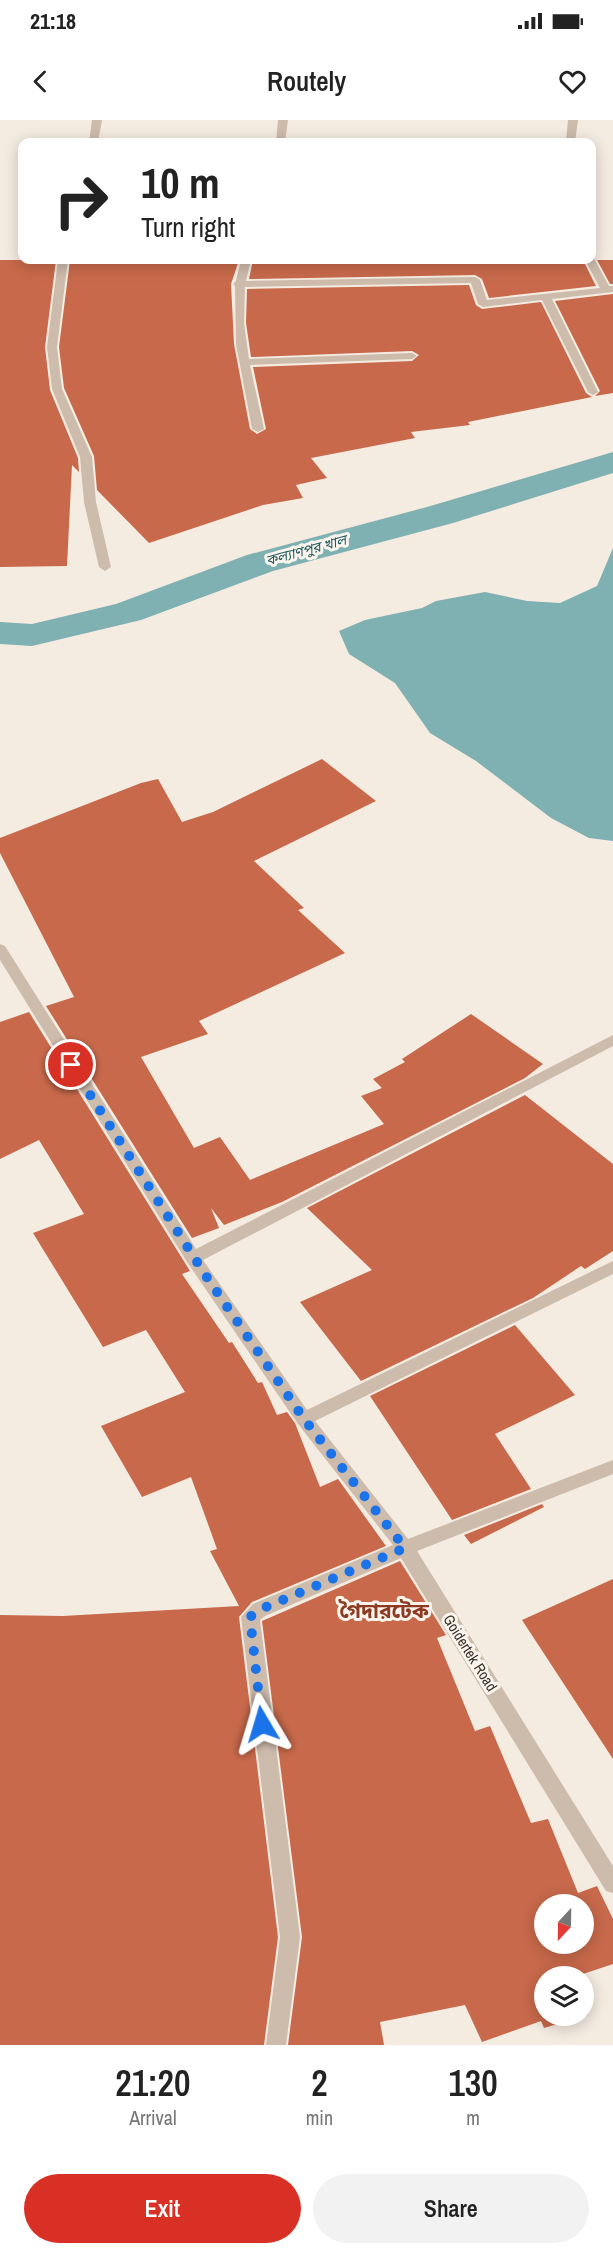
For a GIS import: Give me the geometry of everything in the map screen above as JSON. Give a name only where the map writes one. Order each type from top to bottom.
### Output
[{"type":"street","points":[[95,138],[97,120]]},
{"type":"street","points":[[281,138],[283,120]]},
{"type":"street","points":[[571,138],[573,120]]},
{"type":"street","points":[[62,264],[52,347],[57,389],[86,457],[90,502],[105,567]]},
{"type":"street","points":[[245,264],[238,284],[239,342],[246,362],[258,429]]},
{"type":"street","points":[[238,284],[475,280],[483,304],[610,290],[593,264]]},
{"type":"street","points":[[546,297],[593,392]]},
{"type":"street","points":[[246,362],[412,356]]},
{"type":"street","name":"Goidertek Road","points":[[0,949],[193,1258],[304,1419],[405,1548],[613,1884]]},
{"type":"street","points":[[193,1258],[613,1040]]},
{"type":"street","points":[[304,1419],[613,1267]]},
{"type":"street","points":[[276,2045],[290,1937],[250,1617],[259,1610],[405,1548],[613,1467]]},
{"type":"water","points":[[613,548],[613,841],[589,838],[551,818],[476,761],[430,733],[395,683],[349,654],[339,631],[365,620],[422,608],[436,601],[485,592],[527,601],[560,603],[597,586]]},
{"type":"building","points":[[0,260],[18,260],[18,264],[55,264],[45,347],[50,390],[78,458],[79,472],[72,465],[67,566],[0,567]]},
{"type":"building","points":[[597,260],[613,260],[613,284],[610,284]]},
{"type":"building","points":[[69,264],[238,264],[231,284],[234,344],[250,429],[257,434],[266,429],[253,367],[412,361],[419,355],[412,351],[251,357],[246,323],[247,289],[469,285],[476,305],[482,309],[541,302],[586,393],[592,397],[468,422],[470,425],[411,432],[415,438],[311,458],[327,478],[296,485],[303,498],[263,505],[149,543],[97,490],[94,456],[64,388],[59,347]]},
{"type":"building","points":[[252,264],[585,264],[596,286],[489,298],[482,279],[475,275],[249,279]]},
{"type":"building","points":[[613,294],[613,393],[595,396],[600,391],[555,301]]},
{"type":"building","points":[[322,759],[376,801],[254,861],[304,908],[298,910],[345,953],[199,1021],[208,1034],[141,1057],[194,1148],[220,1137],[250,1180],[384,1124],[361,1096],[382,1088],[373,1079],[405,1062],[402,1059],[471,1014],[543,1064],[525,1078],[282,1202],[224,1225],[211,1208],[219,1228],[192,1238],[46,1006],[74,997],[0,853],[0,838],[141,783],[158,779],[182,822],[213,812]]},
{"type":"building","points":[[29,1012],[190,1271],[182,1274],[229,1343],[232,1342],[258,1383],[262,1382],[277,1415],[287,1412],[295,1423],[320,1487],[338,1479],[386,1546],[252,1602],[239,1617],[278,1937],[264,2045],[0,2045],[0,1615],[63,1616],[239,1606],[210,1551],[217,1549],[191,1477],[142,1497],[101,1426],[185,1392],[146,1330],[103,1347],[33,1233],[84,1214],[39,1140],[0,1159],[0,1022]]},
{"type":"building","points":[[525,1095],[613,1164],[613,1251],[585,1269],[581,1266],[533,1298],[361,1381],[300,1302],[372,1270],[307,1208]]},
{"type":"building","points":[[515,1325],[575,1395],[495,1434],[531,1489],[452,1520],[370,1396]]},
{"type":"building","points":[[542,1504],[544,1507],[471,1544],[464,1535]]},
{"type":"building","points":[[400,1561],[446,1635],[437,1638],[475,1731],[490,1726],[531,1823],[548,1819],[578,1893],[597,1886],[613,1919],[613,1964],[594,1970],[594,1966],[534,1966],[534,2023],[482,2042],[465,2005],[380,2022],[384,2045],[288,2045],[302,1937],[262,1621]]},
{"type":"building","points":[[613,1579],[613,1759],[522,1620]]},
{"type":"waterway","name":"কল্যাণপুর খাল","points":[[0,633],[32,635],[128,612],[260,563],[440,515],[613,462]]},
{"type":"district","name":"গৈদারটেক","points":[[384,1611]]},
{"type":"route","points":[[71,1065],[193,1258],[304,1419],[405,1548],[259,1610],[250,1617],[262,1724]]}]
